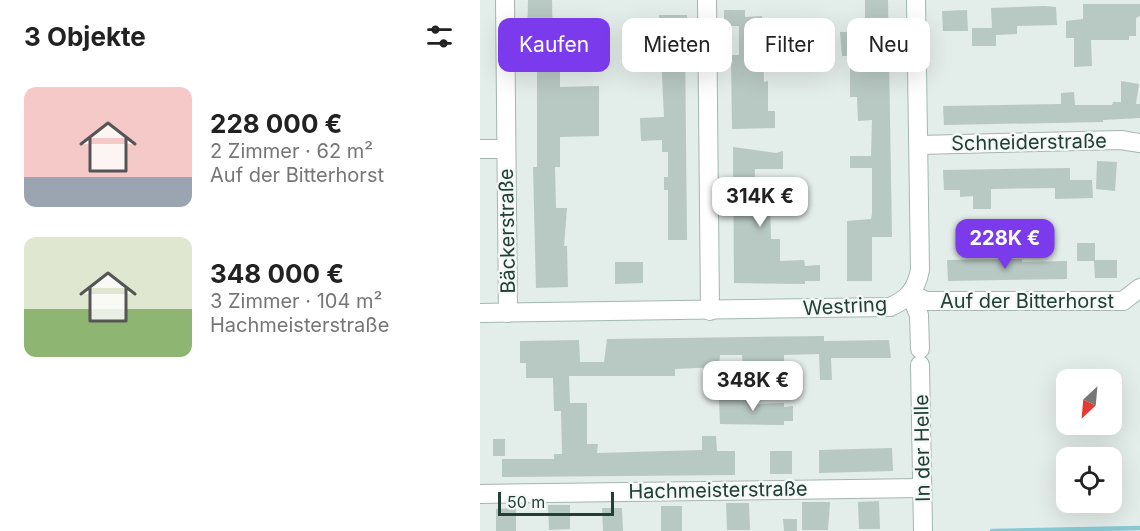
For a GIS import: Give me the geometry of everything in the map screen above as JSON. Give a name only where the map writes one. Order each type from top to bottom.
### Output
[{"type":"street","name":"Bäckerstraße","points":[[505,0],[508,313]]},
{"type":"street","points":[[707,0],[710,311]]},
{"type":"street","name":"Westring","points":[[480,313],[890,307],[910,294],[917,284],[920,270],[916,0]]},
{"type":"street","name":"Schneiderstraße","points":[[919,145],[1121,140],[1140,143]]},
{"type":"street","name":"Bäckerstraße","points":[[480,150],[505,149]]},
{"type":"street","name":"Auf der Bitterhorst","points":[[910,294],[927,301],[1123,301],[1140,288]]},
{"type":"street","name":"In der Helle","points":[[910,294],[919,315],[923,531]]},
{"type":"street","name":"Hachmeisterstraße","points":[[480,494],[921,488]]},
{"type":"building","points":[[528,0],[552,0],[552,18],[528,18]]},
{"type":"building","points":[[865,0],[888,0],[888,18],[865,18]]},
{"type":"building","points":[[1083,4],[1140,4],[1140,16],[1136,18],[1136,36],[1129,36],[1129,40],[1091,40],[1092,66],[1074,67],[1074,38],[1066,38],[1066,21],[1083,19]]},
{"type":"building","points":[[1056,7],[1057,25],[1017,26],[1017,34],[996,35],[996,46],[972,46],[972,28],[992,28],[991,8]]},
{"type":"building","points":[[724,10],[745,10],[745,17],[762,16],[762,18],[744,18],[744,72],[764,72],[764,82],[768,81],[768,111],[775,111],[775,128],[732,129],[732,55],[739,55],[739,26],[732,26],[732,18],[724,18]]},
{"type":"building","points":[[967,10],[968,31],[943,31],[942,11]]},
{"type":"building","points":[[659,15],[687,15],[687,18],[659,18]]},
{"type":"building","points":[[840,32],[847,32],[847,56],[842,56]]},
{"type":"building","points":[[537,72],[560,72],[560,87],[599,86],[599,136],[560,137],[560,167],[555,167],[556,208],[567,208],[564,246],[567,246],[568,287],[536,288],[533,167],[537,167]]},
{"type":"building","points":[[662,72],[685,72],[687,240],[668,240],[668,190],[664,190],[664,177],[668,177],[668,152],[662,152],[662,140],[641,141],[640,118],[664,117]]},
{"type":"building","points":[[850,72],[889,72],[892,237],[872,237],[872,281],[847,281],[847,221],[871,219],[872,214],[872,168],[850,168],[850,156],[871,156],[872,120],[858,121],[857,97],[850,97]]},
{"type":"building","points":[[1121,81],[1139,84],[1136,104],[1140,104],[1140,118],[1103,120],[1103,122],[944,125],[943,106],[1061,104],[1061,93],[1074,92],[1075,105],[1112,105],[1113,102],[1121,102]]},
{"type":"building","points":[[733,147],[776,153],[783,151],[783,169],[755,169],[755,200],[770,200],[771,239],[780,239],[780,261],[804,260],[805,266],[820,265],[820,281],[805,281],[805,284],[734,283]]},
{"type":"building","points":[[1097,161],[1117,162],[1115,191],[1096,189]]},
{"type":"building","points":[[1070,168],[1070,180],[1092,180],[1093,198],[1055,199],[1055,188],[991,189],[991,209],[973,209],[973,196],[960,197],[960,190],[944,190],[943,170]]},
{"type":"building","points":[[1077,243],[1095,243],[1095,260],[1117,260],[1117,278],[1095,278],[1094,261],[1077,261]]},
{"type":"building","points":[[1022,259],[1022,262],[1067,261],[1067,279],[948,281],[947,260]]},
{"type":"building","points":[[615,262],[643,262],[643,283],[615,284]]},
{"type":"building","points":[[824,336],[824,341],[889,340],[891,358],[831,358],[832,380],[820,380],[819,354],[784,355],[784,370],[749,371],[749,368],[743,368],[742,355],[720,355],[719,367],[675,369],[675,376],[569,376],[570,403],[587,403],[587,444],[598,444],[597,453],[702,450],[702,436],[716,436],[717,451],[735,451],[735,475],[502,477],[502,459],[554,459],[554,454],[562,454],[561,411],[554,411],[553,378],[526,378],[526,363],[520,363],[520,341],[579,340],[580,362],[604,362],[607,339]]},
{"type":"building","points":[[757,398],[757,404],[784,403],[784,407],[793,406],[793,421],[784,421],[784,425],[720,424],[719,399]]},
{"type":"building","points":[[493,439],[505,439],[505,456],[493,456]]},
{"type":"building","points":[[892,448],[893,471],[819,473],[819,450]]},
{"type":"building","points":[[770,451],[792,451],[792,474],[770,474]]},
{"type":"building","points":[[879,501],[880,529],[859,529],[858,502]]},
{"type":"building","points":[[802,502],[830,502],[828,530],[802,530]]},
{"type":"building","points":[[726,503],[749,503],[750,530],[727,530]]},
{"type":"building","points":[[548,505],[570,505],[570,529],[549,530]]},
{"type":"building","points":[[661,506],[682,506],[682,531],[661,531]]},
{"type":"building","points":[[516,508],[516,531],[496,531],[496,509]]},
{"type":"building","points":[[602,508],[622,508],[623,531],[603,531]]},
{"type":"building","points":[[783,519],[797,519],[797,531],[784,531]]},
{"type":"waterway","points":[[992,531],[1140,528]]}]
